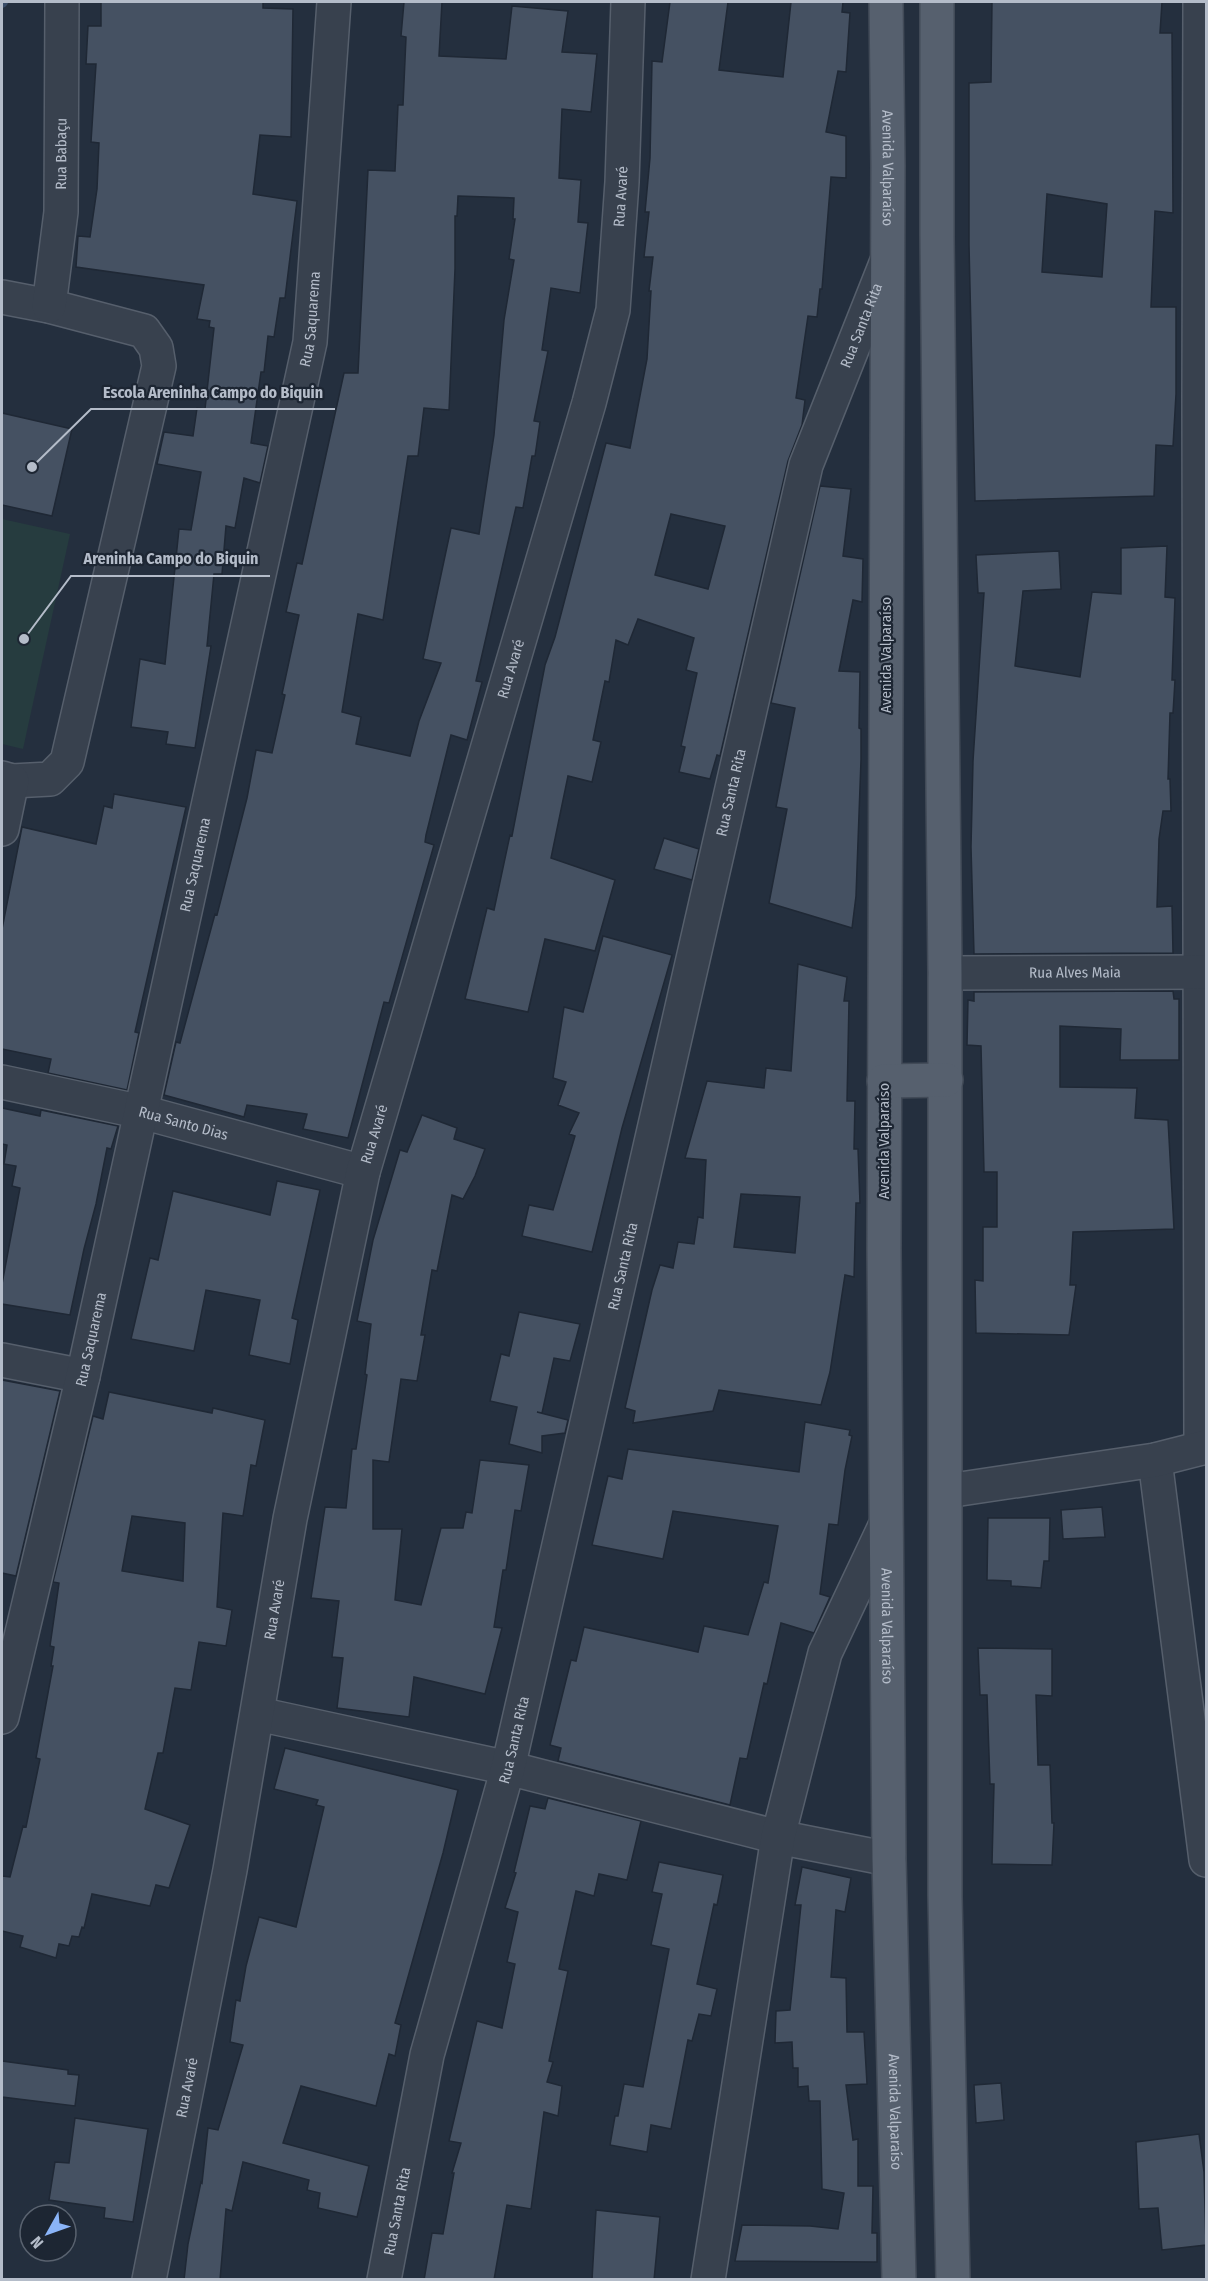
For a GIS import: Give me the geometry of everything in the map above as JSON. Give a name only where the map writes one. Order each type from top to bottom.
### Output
[{"type":"main road","name":"Avenida Valparaíso","points":[[886,2],[888,259],[886,1524],[889,1859],[898,2280]]},
{"type":"main road","points":[[937,2],[937,236],[946,1080],[945,1896],[953,2280]]},
{"type":"main road","points":[[885,1081],[946,1080]]},
{"type":"street","name":"Rua Babaçu","points":[[49,306],[61,212],[62,2]]},
{"type":"street","name":"Rua Saquarema","points":[[2,1717],[10,1643],[83,1376],[310,342],[334,2]]},
{"type":"street","name":"Rua Avaré","points":[[149,2280],[230,1870],[290,1519],[363,1172],[589,403],[613,310],[622,182],[628,2]]},
{"type":"street","points":[[946,1491],[1155,1460],[1204,1448],[1203,396],[1200,2]]},
{"type":"street","name":"Rua Santa Rita","points":[[384,2280],[427,2055],[507,1768],[806,465],[888,259]]},
{"type":"street","points":[[2,297],[49,306],[144,332],[156,348],[159,366],[67,762],[50,779],[7,779],[2,829]]},
{"type":"street","name":"Rua Alves Maia","points":[[945,973],[1204,972]]},
{"type":"street","name":"Rua Santo Dias","points":[[2,1082],[142,1112],[363,1172]]},
{"type":"street","points":[[2,1360],[83,1376]]},
{"type":"street","points":[[1155,1460],[1206,1860]]},
{"type":"street","points":[[708,2280],[778,1837],[825,1653],[886,1524]]},
{"type":"street","points":[[258,1714],[507,1768],[778,1837],[889,1859]]},
{"type":"green space","points":[[2,519],[70,534],[23,749],[2,744]]},
{"type":"building","points":[[101,2],[263,2],[263,8],[293,9],[291,137],[260,135],[253,194],[297,201],[285,298],[280,298],[274,337],[268,336],[251,443],[268,446],[260,483],[244,478],[235,528],[226,526],[222,574],[214,574],[207,646],[211,646],[195,748],[166,744],[168,732],[131,727],[140,659],[165,664],[179,529],[191,530],[201,472],[157,464],[164,432],[193,436],[197,408],[205,409],[214,328],[209,327],[210,321],[197,319],[204,285],[76,267],[78,236],[90,237],[97,189],[99,143],[91,142],[96,64],[86,64],[88,26],[101,26]]},
{"type":"building","points":[[404,2],[442,2],[439,56],[506,59],[512,6],[568,11],[562,52],[597,54],[591,112],[562,109],[559,178],[581,180],[578,222],[588,223],[580,293],[551,288],[542,350],[548,351],[534,421],[540,422],[535,456],[532,456],[523,508],[516,507],[476,681],[482,682],[467,740],[451,735],[426,835],[425,842],[434,845],[389,1003],[384,1002],[348,1138],[303,1129],[307,1114],[247,1105],[244,1117],[164,1095],[176,1042],[180,1043],[215,914],[217,915],[247,798],[256,750],[272,753],[299,615],[286,612],[297,563],[302,564],[344,373],[358,373],[368,170],[395,171],[398,105],[403,105],[406,37],[401,36]],"holes":[[[458,196],[514,198],[513,219],[515,219],[509,259],[514,260],[504,320],[494,435],[479,534],[451,528],[423,659],[441,663],[419,721],[410,756],[356,744],[361,717],[342,712],[358,614],[383,620],[408,456],[418,456],[424,408],[449,410],[455,216],[457,216]]]},
{"type":"building","points":[[670,2],[728,2],[719,70],[783,77],[791,2],[843,2],[842,12],[850,13],[846,72],[838,71],[826,132],[846,136],[846,178],[831,177],[822,289],[820,289],[817,317],[808,316],[796,398],[805,400],[802,425],[788,461],[720,756],[717,755],[710,779],[679,772],[685,747],[681,746],[697,673],[686,670],[694,638],[638,619],[628,645],[616,640],[609,682],[605,681],[593,740],[601,742],[592,782],[568,776],[551,858],[615,880],[595,951],[545,939],[528,1012],[465,999],[487,908],[494,910],[510,835],[512,836],[545,665],[555,637],[606,443],[630,448],[647,359],[651,291],[649,291],[653,257],[644,257],[649,212],[645,212],[650,158],[652,61],[662,62]],"holes":[[[671,514],[725,526],[708,589],[655,575]]]},
{"type":"building","points":[[992,2],[1162,2],[1160,33],[1172,33],[1173,213],[1155,211],[1151,307],[1176,307],[1176,394],[1173,446],[1156,445],[1154,496],[975,501],[969,245],[969,83],[991,82]],"holes":[[[1047,194],[1107,204],[1102,277],[1042,272]]]},
{"type":"building","points":[[2,413],[72,429],[52,516],[2,505]]},
{"type":"building","points":[[820,486],[851,489],[843,556],[863,559],[862,602],[853,600],[839,671],[860,672],[861,760],[856,896],[852,928],[769,903],[787,809],[776,807],[795,708],[771,703]]},
{"type":"building","points":[[1167,546],[1165,597],[1175,598],[1172,680],[1175,680],[1173,713],[1170,713],[1168,779],[1170,779],[1171,811],[1163,811],[1159,839],[1157,907],[1172,906],[1173,953],[974,954],[971,847],[973,761],[984,593],[978,593],[976,555],[1059,551],[1061,589],[1023,591],[1015,666],[1080,677],[1092,592],[1121,594],[1121,548]]},
{"type":"building","points":[[114,794],[186,807],[135,1032],[139,1033],[127,1090],[48,1073],[51,1059],[2,1049],[2,929],[22,827],[96,844],[104,806],[112,808]]},
{"type":"building","points":[[664,838],[699,849],[692,880],[654,869]]},
{"type":"building","points":[[603,936],[672,955],[622,1128],[592,1252],[522,1236],[529,1205],[553,1210],[575,1136],[569,1134],[579,1113],[558,1105],[566,1082],[553,1078],[564,1007],[583,1012]]},
{"type":"building","points":[[798,964],[847,977],[844,1001],[849,1001],[847,1101],[855,1101],[854,1149],[858,1149],[860,1203],[856,1203],[854,1277],[845,1275],[830,1372],[821,1405],[719,1390],[713,1411],[633,1423],[635,1411],[625,1408],[652,1290],[660,1265],[673,1268],[678,1242],[694,1244],[698,1217],[703,1218],[706,1160],[685,1158],[707,1081],[764,1088],[766,1068],[791,1071]],"holes":[[[741,1194],[800,1197],[795,1253],[734,1247]]]},
{"type":"building","points":[[1173,991],[1174,999],[1179,999],[1179,1060],[1120,1060],[1121,1029],[1060,1026],[1060,1087],[1137,1088],[1135,1118],[1168,1120],[1174,1229],[1073,1232],[1070,1285],[1076,1285],[1069,1335],[976,1333],[975,1280],[983,1281],[983,1227],[997,1227],[997,1172],[984,1172],[981,1046],[967,1045],[968,1000],[974,1001],[974,992]]},
{"type":"building","points":[[2,1108],[40,1116],[41,1110],[118,1126],[111,1149],[107,1148],[70,1315],[2,1304],[2,1284],[20,1188],[12,1186],[16,1166],[4,1164],[7,1145],[2,1144]]},
{"type":"building","points":[[422,1115],[457,1128],[454,1139],[485,1149],[463,1199],[452,1195],[437,1271],[432,1270],[421,1335],[425,1335],[417,1381],[401,1379],[389,1462],[373,1460],[373,1529],[402,1529],[395,1600],[421,1605],[441,1528],[463,1528],[466,1512],[472,1513],[480,1460],[529,1465],[521,1511],[515,1510],[506,1570],[503,1570],[494,1627],[502,1628],[485,1694],[414,1677],[409,1717],[337,1708],[343,1658],[332,1657],[339,1601],[311,1598],[325,1507],[346,1508],[352,1449],[356,1449],[367,1375],[365,1374],[371,1324],[357,1321],[373,1240],[400,1150],[407,1152]]},
{"type":"building","points":[[277,1181],[320,1190],[292,1318],[298,1320],[290,1364],[249,1355],[260,1300],[206,1290],[194,1351],[131,1339],[150,1258],[158,1260],[173,1191],[270,1215]]},
{"type":"building","points":[[519,1312],[580,1324],[570,1361],[554,1358],[542,1413],[537,1412],[568,1420],[565,1433],[542,1436],[542,1453],[509,1444],[517,1407],[490,1401],[501,1354],[509,1356]]},
{"type":"building","points":[[2,1380],[60,1391],[16,1576],[2,1573]]},
{"type":"building","points":[[109,1392],[212,1413],[213,1408],[265,1420],[256,1466],[251,1465],[243,1516],[223,1513],[217,1607],[232,1610],[226,1646],[199,1642],[191,1690],[175,1688],[163,1753],[158,1753],[145,1809],[190,1825],[169,1888],[156,1885],[150,1906],[92,1894],[84,1928],[82,1927],[79,1937],[72,1936],[69,1946],[59,1944],[56,1958],[20,1947],[23,1936],[2,1931],[2,1876],[10,1877],[23,1826],[26,1827],[40,1759],[36,1758],[53,1666],[51,1666],[54,1647],[50,1646],[59,1583],[53,1582],[93,1416],[103,1419]],"holes":[[[132,1516],[185,1523],[183,1581],[122,1571]]]},
{"type":"building","points":[[805,1422],[850,1430],[849,1435],[852,1436],[838,1525],[829,1524],[820,1594],[830,1597],[814,1633],[781,1623],[767,1684],[764,1683],[747,1759],[740,1758],[730,1805],[558,1761],[561,1748],[550,1745],[571,1660],[576,1661],[584,1627],[698,1652],[704,1626],[748,1635],[764,1582],[768,1583],[778,1526],[673,1511],[663,1559],[592,1545],[608,1476],[622,1479],[628,1449],[799,1472]]},
{"type":"building","points":[[1102,1507],[1105,1537],[1063,1539],[1061,1510]]},
{"type":"building","points":[[988,1518],[1050,1518],[1049,1561],[1044,1561],[1041,1588],[1011,1586],[1011,1581],[987,1580]]},
{"type":"building","points":[[978,1648],[1052,1649],[1052,1696],[1036,1695],[1038,1765],[1050,1765],[1052,1823],[1054,1823],[1052,1865],[992,1864],[994,1784],[990,1784],[987,1695],[980,1695]]},
{"type":"building","points":[[285,1748],[458,1790],[443,1853],[395,2023],[401,2025],[395,2056],[389,2054],[376,2106],[301,2086],[283,2143],[369,2166],[357,2217],[318,2208],[320,2193],[307,2190],[309,2180],[243,2162],[232,2211],[226,2209],[220,2280],[184,2280],[188,2244],[202,2183],[208,2128],[218,2130],[243,2045],[230,2042],[236,2000],[240,2001],[246,1966],[259,1917],[296,1927],[324,1807],[316,1805],[318,1800],[274,1789]]},
{"type":"building","points":[[548,1798],[641,1821],[627,1880],[599,1874],[594,1896],[576,1891],[559,1969],[568,1971],[549,2061],[553,2062],[547,2082],[562,2086],[558,2116],[544,2112],[531,2209],[507,2205],[494,2280],[424,2280],[432,2233],[443,2234],[454,2173],[452,2173],[461,2143],[449,2141],[477,2021],[502,2028],[515,1964],[507,1962],[518,1912],[505,1908],[516,1873],[514,1872],[530,1806],[545,1809]]},
{"type":"building","points":[[659,1862],[723,1875],[717,1905],[714,1904],[697,1984],[717,1989],[711,2016],[699,2014],[692,2041],[688,2040],[671,2129],[651,2125],[647,2152],[610,2145],[624,2084],[643,2087],[669,1949],[651,1945],[662,1894],[652,1892]]},
{"type":"building","points":[[802,1867],[851,1878],[845,1912],[836,1910],[831,1977],[846,1978],[847,2032],[864,2032],[867,2084],[846,2085],[853,2140],[858,2139],[858,2186],[873,2186],[872,2233],[877,2233],[877,2262],[735,2261],[742,2225],[810,2226],[838,2229],[844,2193],[822,2189],[820,2101],[809,2101],[808,2086],[798,2087],[798,2068],[793,2068],[792,2042],[775,2043],[776,2011],[790,2010],[801,1905],[795,1905]]},
{"type":"building","points":[[2,2061],[68,2070],[68,2074],[79,2075],[75,2106],[2,2097]]},
{"type":"building","points":[[1001,2083],[1004,2120],[976,2123],[974,2085]]},
{"type":"building","points":[[75,2118],[148,2129],[133,2222],[104,2218],[105,2208],[49,2200],[55,2162],[69,2163]]},
{"type":"building","points":[[1199,2134],[1204,2172],[1206,2245],[1162,2250],[1158,2208],[1139,2209],[1136,2142]]},
{"type":"building","points":[[596,2210],[660,2217],[654,2280],[592,2280]]},
{"type":"place","name":"Escola Areninha Campo do Biquin","points":[[32,467]]},
{"type":"place","name":"Areninha Campo do Biquin","points":[[24,639]]}]
